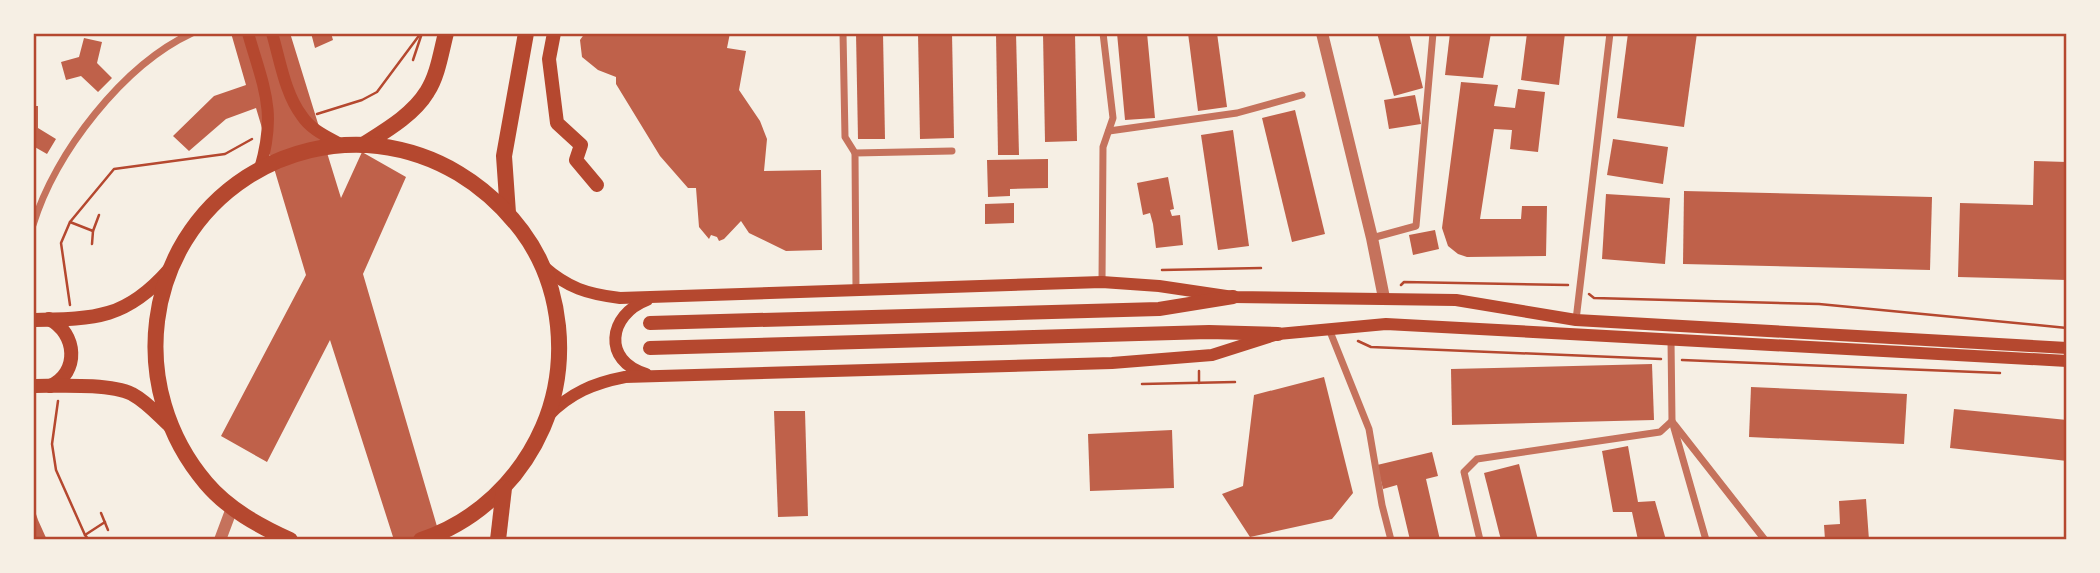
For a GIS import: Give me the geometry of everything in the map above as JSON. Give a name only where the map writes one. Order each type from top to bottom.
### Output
[{"type":"highway","points":[[362,145],[406,115],[428,91],[436,73],[446,33]]},
{"type":"highway","points":[[508,213],[504,156],[526,33]]},
{"type":"highway","points":[[290,540],[260,526],[232,508],[207,484],[186,457],[170,426],[160,395],[155,362],[155,329],[161,297],[172,266],[184,242],[217,201],[260,169],[286,157],[313,149],[362,145],[395,148],[427,157],[484,190],[508,213],[527,238],[552,294],[558,335],[556,386],[537,442],[504,488],[474,514],[439,534],[421,540]]},
{"type":"highway","points":[[498,540],[504,488]]},
{"type":"main road","points":[[248,33],[266,95],[269,129],[260,169]]},
{"type":"main road","points":[[272,33],[289,88],[302,118],[317,131],[342,145]]},
{"type":"main road","points":[[554,33],[549,59],[557,123],[581,145],[576,160],[597,185]]},
{"type":"main road","points":[[541,265],[561,282],[583,292],[620,298],[1102,282],[1159,286],[1233,297],[1456,300],[1576,320],[2067,348]]},
{"type":"main road","points":[[33,320],[108,314],[127,307],[156,285],[172,266]]},
{"type":"main road","points":[[650,323],[1159,309],[1233,297]]},
{"type":"main road","points":[[649,375],[631,368],[624,361],[619,354],[615,336],[626,311],[654,298]]},
{"type":"main road","points":[[49,319],[62,326],[66,332],[71,355],[66,375],[55,387]]},
{"type":"main road","points":[[650,348],[1209,332],[1278,334],[1386,324],[2067,361]]},
{"type":"main road","points":[[548,416],[567,398],[590,386],[625,377],[1112,363],[1212,355],[1278,334]]},
{"type":"main road","points":[[33,386],[111,387],[131,394],[149,405],[170,426]]},
{"type":"street","points":[[33,225],[44,193],[97,112],[130,77],[166,48],[192,33]]},
{"type":"street","points":[[842,33],[845,136],[855,153],[856,289]]},
{"type":"street","points":[[1102,282],[1103,147],[1113,118],[1103,33]]},
{"type":"street","points":[[1322,33],[1384,298]]},
{"type":"street","points":[[1372,238],[1416,226],[1433,33]]},
{"type":"street","points":[[1576,320],[1610,33]]},
{"type":"street","points":[[1109,131],[1237,113],[1302,95]]},
{"type":"street","points":[[855,153],[952,151]]},
{"type":"street","points":[[1329,329],[1369,429],[1391,540]]},
{"type":"street","points":[[1671,340],[1672,421],[1706,540]]},
{"type":"street","points":[[1480,540],[1464,472],[1477,458],[1660,432],[1672,421]]},
{"type":"street","points":[[1672,421],[1765,540]]},
{"type":"street","points":[[220,540],[232,508]]},
{"type":"path","points":[[413,60],[421,33]]},
{"type":"path","points":[[302,118],[331,111],[377,92],[421,33]]},
{"type":"path","points":[[72,318],[61,243],[70,222],[114,169],[225,154],[269,129]]},
{"type":"path","points":[[92,244],[99,215]]},
{"type":"path","points":[[70,222],[93,231]]},
{"type":"path","points":[[1162,270],[1261,268]]},
{"type":"path","points":[[1384,298],[1404,282],[1579,285],[1594,298],[1819,304],[2067,328]]},
{"type":"path","points":[[1329,329],[1371,347],[2012,373]]},
{"type":"path","points":[[1142,384],[1235,382]]},
{"type":"path","points":[[55,387],[52,444],[56,470],[89,540]]},
{"type":"path","points":[[101,513],[108,530]]},
{"type":"path","points":[[85,535],[106,522]]},
{"type":"building","points":[[231,33],[290,33],[341,198],[362,152],[406,177],[363,274],[441,540],[394,540],[330,340],[267,462],[221,436],[306,275],[256,108],[226,119],[189,151],[173,136],[214,96],[246,85]]},
{"type":"building","points":[[311,33],[331,33],[333,40],[315,48]]},
{"type":"building","points":[[585,33],[730,33],[727,48],[746,51],[739,90],[760,121],[767,139],[764,171],[821,170],[822,250],[786,251],[749,233],[741,221],[724,239],[719,241],[711,235],[709,239],[699,227],[696,188],[688,188],[660,156],[616,84],[616,77],[598,70],[582,57],[580,40]]},
{"type":"building","points":[[856,33],[883,33],[885,139],[858,139]]},
{"type":"building","points":[[918,33],[952,33],[954,138],[920,139]]},
{"type":"building","points":[[996,33],[1016,33],[1019,155],[998,155]]},
{"type":"building","points":[[1043,33],[1075,33],[1077,141],[1045,142]]},
{"type":"building","points":[[1117,33],[1147,33],[1155,118],[1125,120]]},
{"type":"building","points":[[1188,33],[1217,33],[1227,107],[1198,111]]},
{"type":"building","points":[[1377,33],[1409,33],[1423,88],[1394,96]]},
{"type":"building","points":[[1450,33],[1491,33],[1483,78],[1445,75]]},
{"type":"building","points":[[1527,33],[1565,33],[1559,85],[1521,80]]},
{"type":"building","points":[[1628,33],[1697,33],[1684,127],[1617,118]]},
{"type":"building","points":[[84,38],[102,42],[97,63],[112,78],[98,92],[81,76],[66,80],[61,62],[79,57]]},
{"type":"building","points":[[1461,82],[1498,85],[1494,106],[1515,108],[1518,89],[1545,92],[1538,152],[1510,149],[1512,130],[1494,129],[1480,219],[1521,219],[1522,206],[1547,206],[1546,256],[1467,257],[1448,246],[1442,228]]},
{"type":"building","points":[[1415,95],[1421,124],[1389,129],[1384,100]]},
{"type":"building","points":[[33,106],[38,106],[38,128],[56,139],[47,154],[33,146]]},
{"type":"building","points":[[1295,110],[1325,234],[1292,242],[1262,118]]},
{"type":"building","points":[[1233,130],[1249,246],[1218,250],[1201,135]]},
{"type":"building","points":[[1613,139],[1668,147],[1663,184],[1607,175]]},
{"type":"building","points":[[1048,159],[1048,188],[1010,189],[1010,196],[988,197],[987,160]]},
{"type":"building","points":[[2034,161],[2067,162],[2067,280],[1958,277],[1960,203],[2033,205]]},
{"type":"building","points":[[1168,177],[1174,209],[1170,210],[1172,216],[1180,215],[1183,245],[1156,248],[1150,213],[1143,215],[1137,183]]},
{"type":"building","points":[[1684,191],[1932,197],[1930,270],[1683,264]]},
{"type":"building","points":[[1606,194],[1670,198],[1665,264],[1602,259]]},
{"type":"building","points":[[1014,203],[1014,223],[985,224],[985,204]]},
{"type":"building","points":[[1435,230],[1439,249],[1413,255],[1409,235]]},
{"type":"building","points":[[1652,364],[1654,420],[1452,425],[1451,369]]},
{"type":"building","points":[[1324,377],[1353,493],[1332,519],[1250,537],[1222,494],[1243,486],[1254,395]]},
{"type":"building","points":[[1751,387],[1907,394],[1904,444],[1749,437]]},
{"type":"building","points":[[1954,409],[2067,420],[2067,461],[1950,448]]},
{"type":"building","points":[[774,411],[805,411],[808,516],[778,517]]},
{"type":"building","points":[[1172,430],[1174,488],[1090,491],[1088,434]]},
{"type":"building","points":[[1628,446],[1638,502],[1655,501],[1666,540],[1638,540],[1632,512],[1613,512],[1602,451]]},
{"type":"building","points":[[1432,452],[1438,476],[1426,479],[1440,540],[1410,540],[1397,485],[1383,489],[1377,465]]},
{"type":"building","points":[[1519,464],[1538,540],[1501,540],[1484,473]]},
{"type":"building","points":[[1866,499],[1869,540],[1825,540],[1824,525],[1840,524],[1839,501]]},
{"type":"building","points":[[34,508],[38,520],[47,540],[33,540]]}]
